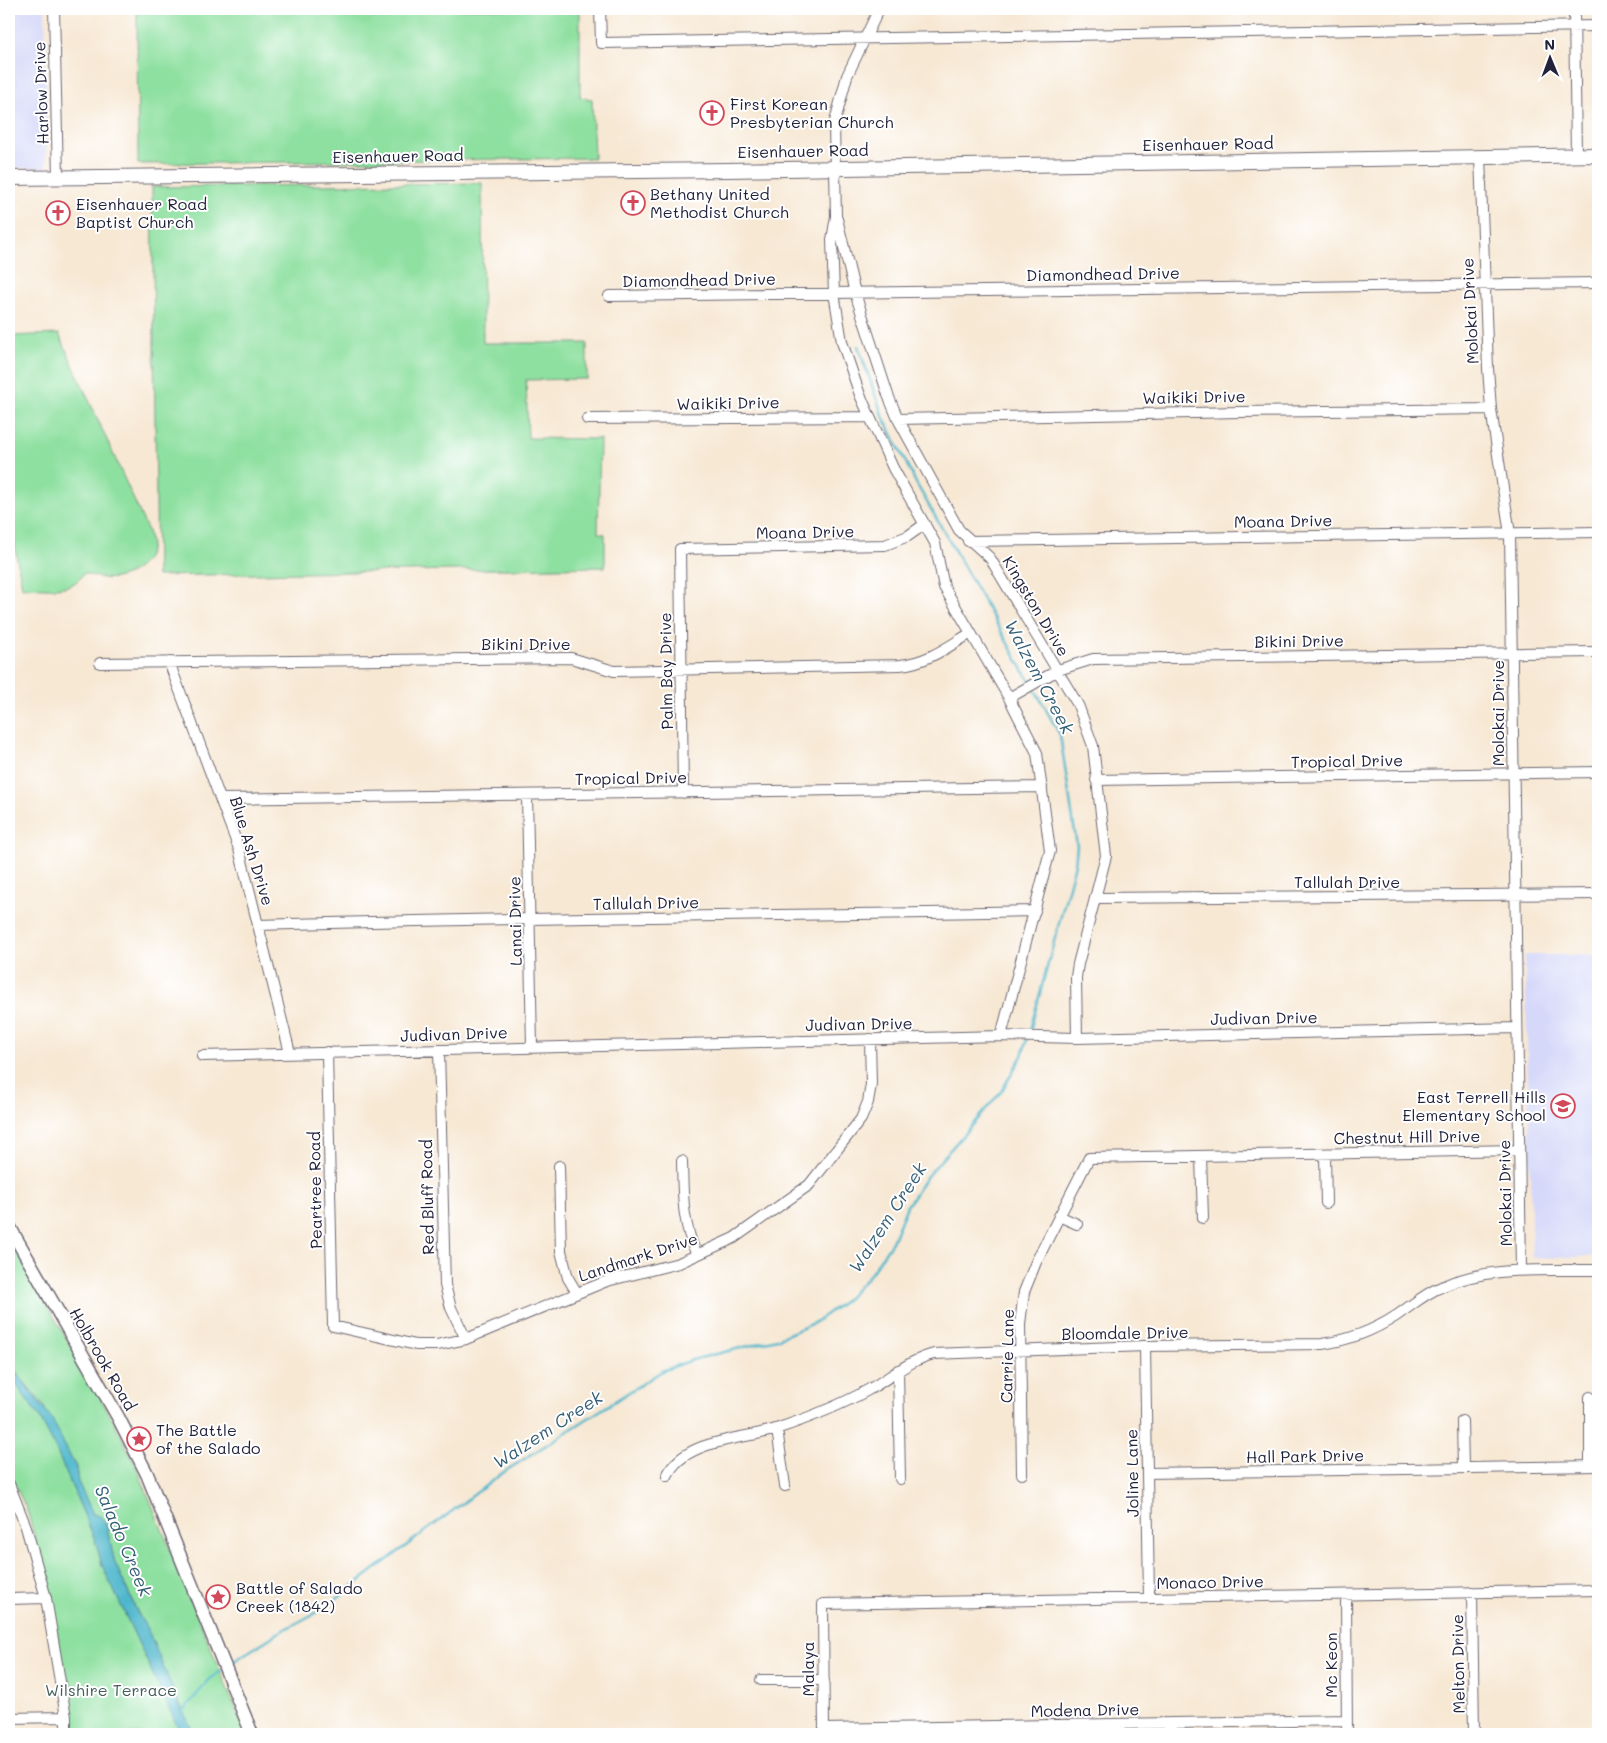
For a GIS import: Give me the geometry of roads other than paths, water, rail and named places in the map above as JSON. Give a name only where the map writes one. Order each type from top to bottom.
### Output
[{"type":"main road","name":"Eisenhauer Road","points":[[9,178],[1598,156]]},
{"type":"street","name":"Harlow Drive","points":[[54,9],[58,177]]},
{"type":"street","points":[[600,9],[601,44],[1598,26]]},
{"type":"street","name":"Kingston Drive","points":[[879,9],[847,76],[837,107],[834,125],[836,216],[832,240],[834,293],[842,342],[869,417],[893,468],[935,543],[944,587],[1009,698],[1037,753],[1050,850],[1001,1036]]},
{"type":"street","points":[[1574,9],[1576,156]]},
{"type":"street","name":"Molokai Drive","points":[[1480,157],[1483,284],[1491,409],[1510,534],[1521,1271]]},
{"type":"street","name":"Kingston Drive","points":[[836,216],[856,293],[888,395],[898,419],[947,513],[968,541],[990,558],[1058,670],[1078,705],[1090,732],[1095,757],[1096,780],[1106,848],[1096,898],[1076,976],[1077,1038]]},
{"type":"street","name":"Diamondhead Drive","points":[[609,296],[1598,283]]},
{"type":"street","name":"Waikiki Drive","points":[[898,419],[1211,412],[1491,409]]},
{"type":"street","name":"Waikiki Drive","points":[[587,419],[869,417]]},
{"type":"street","name":"Moana Drive","points":[[680,549],[885,545],[908,536],[925,524]]},
{"type":"street","name":"Moana Drive","points":[[968,541],[1598,532]]},
{"type":"street","name":"Palm Bay Drive","points":[[680,549],[683,793]]},
{"type":"street","name":"Bikini Drive","points":[[100,663],[571,658],[614,671],[914,664],[928,659],[971,632]]},
{"type":"street","name":"Bikini Drive","points":[[1009,698],[1058,670],[1093,659],[1598,652]]},
{"type":"street","name":"Blue Ash Drive","points":[[169,662],[239,849],[290,1053]]},
{"type":"street","name":"Tropical Drive","points":[[1096,780],[1598,772]]},
{"type":"street","name":"Tropical Drive","points":[[221,799],[1042,787]]},
{"type":"street","name":"Lanai Drive","points":[[527,795],[532,1047]]},
{"type":"street","name":"Tallulah Drive","points":[[1096,898],[1598,894]]},
{"type":"street","name":"Tallulah Drive","points":[[258,925],[434,920],[1035,911]]},
{"type":"street","name":"Judivan Drive","points":[[202,1056],[1001,1036],[1077,1038],[1517,1028]]},
{"type":"street","name":"Landmark Drive","points":[[333,1326],[416,1345],[437,1345],[466,1339],[622,1275],[670,1266],[749,1229],[816,1179],[865,1111],[871,1084],[870,1039]]},
{"type":"street","name":"Red Bluff Road","points":[[439,1050],[445,1285],[451,1308],[466,1339]]},
{"type":"street","name":"Peartree Road","points":[[327,1052],[333,1326]]},
{"type":"street","name":"Chestnut Hill Drive","points":[[1088,1158],[1519,1150]]},
{"type":"street","name":"Chestnut Hill Drive","points":[[1325,1154],[1326,1203]]},
{"type":"street","points":[[1201,1156],[1203,1218]]},
{"type":"street","name":"Carrie Lane","points":[[1022,1474],[1020,1324],[1024,1292],[1088,1158]]},
{"type":"street","points":[[682,1161],[684,1216],[687,1232],[697,1255]]},
{"type":"street","points":[[559,1166],[561,1252],[568,1278],[577,1293]]},
{"type":"street","points":[[1059,1216],[1077,1224]]},
{"type":"street","name":"Holbrook Road","points":[[9,1226],[118,1417],[147,1474],[252,1734]]},
{"type":"street","name":"Bloomdale Drive","points":[[667,1476],[671,1467],[692,1451],[777,1429],[865,1392],[916,1360],[934,1354],[1146,1346],[1313,1345],[1339,1342],[1370,1331],[1425,1295],[1456,1280],[1490,1273],[1598,1270]]},
{"type":"street","name":"Joline Lane","points":[[1146,1346],[1149,1598]]},
{"type":"street","points":[[898,1370],[900,1479]]},
{"type":"street","name":"Hall Park Drive","points":[[1147,1473],[1594,1466],[1590,1397]]},
{"type":"street","points":[[1462,1421],[1463,1468]]},
{"type":"street","points":[[777,1429],[785,1486]]},
{"type":"street","points":[[9,1484],[26,1527],[46,1598],[66,1717],[66,1734]]},
{"type":"street","name":"Monaco Drive","points":[[823,1604],[1598,1590]]},
{"type":"street","name":"Melton Drive","points":[[1472,1592],[1474,1734]]},
{"type":"street","name":"Mc Keon","points":[[1346,1595],[1347,1734]]},
{"type":"street","points":[[9,1599],[46,1598]]},
{"type":"street","name":"Malaya","points":[[823,1604],[824,1732]]},
{"type":"street","points":[[761,1680],[824,1680]]},
{"type":"street","points":[[9,1718],[66,1717]]},
{"type":"street","name":"Modena Drive","points":[[824,1732],[1346,1720]]},
{"type":"water","points":[[9,1363],[52,1419],[76,1468],[78,1482],[93,1514],[100,1516],[106,1524],[115,1563],[138,1614],[148,1630],[179,1704],[194,1734],[181,1734],[102,1565],[95,1540],[54,1445],[40,1418],[9,1374]]},
{"type":"waterway","name":"Walzem Creek","points":[[858,346],[882,414],[916,483],[1030,682]]},
{"type":"waterway","name":"Walzem Creek","points":[[1029,1034],[1075,864],[1077,846],[1060,735],[1033,686]]},
{"type":"waterway","name":"Walzem Creek","points":[[228,1665],[278,1633],[321,1610],[504,1472],[662,1371],[692,1360],[777,1339],[814,1323],[846,1300],[871,1273],[892,1242],[907,1206],[927,1176],[1001,1092],[1022,1056],[1027,1039]]},
{"type":"waterway","name":"Walzem Creek","points":[[181,1713],[210,1679],[222,1670]]},
{"type":"place","name":"First Korean Presbyterian Church","points":[[712,113]]},
{"type":"place","name":"Bethany United Methodist Church","points":[[633,203]]},
{"type":"place","name":"Eisenhauer Road Baptist Church","points":[[58,213]]},
{"type":"place","name":"East Terrell Hills Elementary School","points":[[1563,1106]]},
{"type":"place","name":"The Battle of the Salado","points":[[139,1439]]},
{"type":"place","name":"Battle of Salado Creek (1842)","points":[[218,1597]]},
{"type":"water label","name":"Salado Creek","points":[[123,1541]]},
{"type":"park label","name":"Wilshire Terrace","points":[[111,1690]]}]
